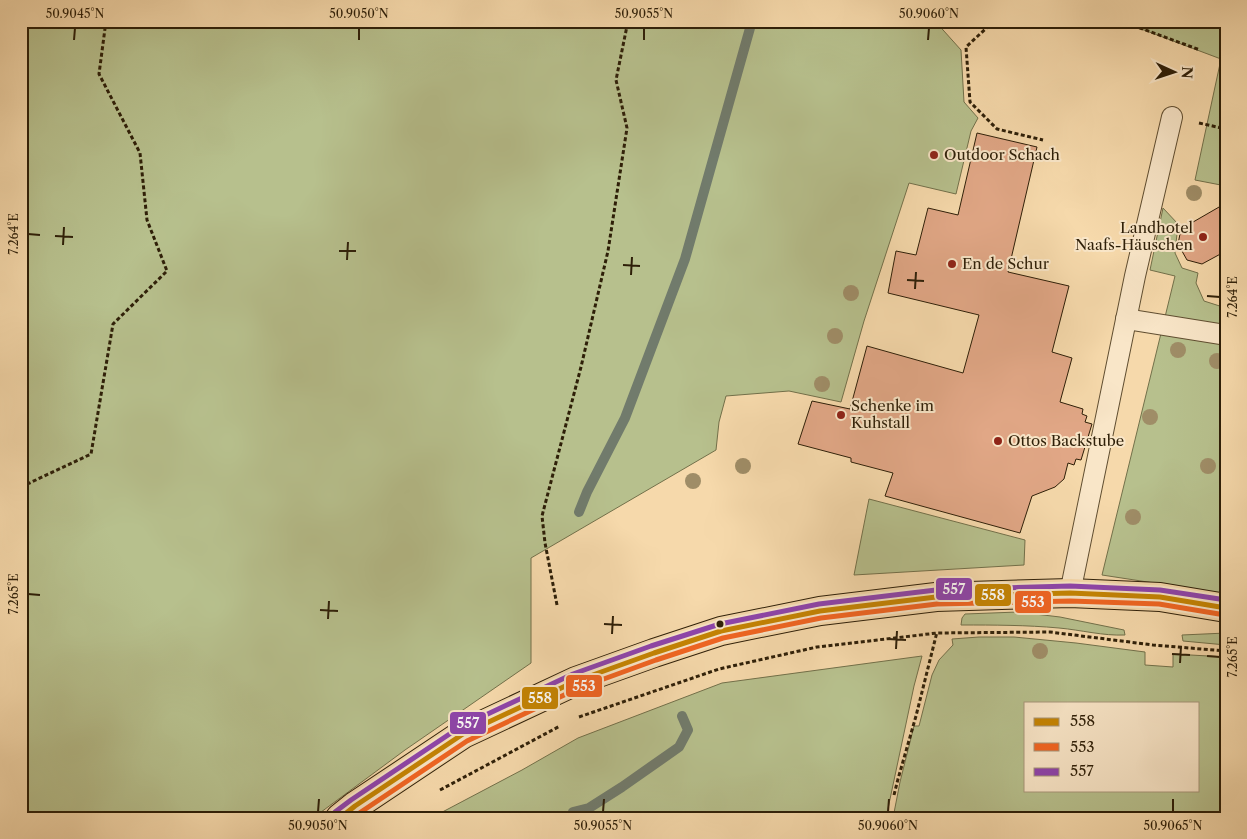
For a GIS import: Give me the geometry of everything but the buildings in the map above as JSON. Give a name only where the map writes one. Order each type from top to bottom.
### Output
[{"type":"main road","points":[[340,818],[462,734],[576,681],[721,631],[820,611],[936,597],[1070,593],[1160,598],[1226,608]]},
{"type":"lane","points":[[1070,593],[1126,319],[1172,117]]},
{"type":"lane","points":[[1126,319],[1226,336]]},
{"type":"path","points":[[21,486],[90,454],[113,324],[167,271],[147,220],[140,153],[98,74],[106,21]]},
{"type":"path","points":[[557,605],[542,516],[581,367],[608,251],[627,128],[616,80],[628,21]]},
{"type":"path","points":[[994,21],[966,47],[970,102],[997,129],[1043,140]]},
{"type":"path","points":[[1121,21],[1200,50]]},
{"type":"path","points":[[574,719],[719,669],[817,647],[937,633],[1050,632],[1153,645],[1226,651]]},
{"type":"path","points":[[894,794],[937,633]]},
{"type":"path","points":[[439,791],[565,723]]},
{"type":"green space","points":[[21,21],[935,21],[961,50],[964,102],[978,118],[971,131],[956,194],[909,183],[864,321],[841,402],[789,391],[726,396],[719,422],[716,450],[531,558],[531,663],[405,750],[313,818],[21,818]]},
{"type":"green space","points":[[1120,21],[1226,21],[1226,186],[1195,180],[1221,59]]},
{"type":"green space","points":[[1163,208],[1178,224],[1175,253],[1182,268],[1198,273],[1196,283],[1204,301],[1226,308],[1226,594],[1102,575],[1175,276],[1150,270]]},
{"type":"green space","points":[[869,499],[1025,540],[1024,565],[854,575]]},
{"type":"green space","points":[[1018,612],[1060,617],[1124,630],[1125,635],[1108,635],[1047,627],[961,625],[965,614]]},
{"type":"green space","points":[[1226,633],[1226,645],[1183,641],[1182,635]]},
{"type":"green space","points":[[979,637],[1014,637],[1076,643],[1145,652],[1145,665],[1173,667],[1173,654],[1226,657],[1226,818],[893,818],[914,726],[919,726],[932,675],[939,660],[953,645],[952,639]]},
{"type":"green space","points":[[922,656],[886,818],[708,818],[573,812],[541,818],[431,818],[578,738],[722,683]]},
{"type":"shaded area","points":[[573,812],[708,818],[541,818]]},
{"type":"waterway","points":[[579,512],[587,492],[625,418],[685,259],[752,21]]},
{"type":"waterway","points":[[573,818],[573,812],[589,808],[679,747],[688,730],[682,716]]},
{"type":"transit line","name":"557","points":[[335,812],[460,727],[573,674],[720,624],[819,604],[936,590],[1070,586],[1160,590],[1226,600]]},
{"type":"transit line","name":"558","points":[[340,818],[463,734],[576,681],[721,631],[820,611],[936,597],[1070,593],[1160,597],[1226,608]]},
{"type":"transit line","name":"553","points":[[352,818],[467,741],[579,688],[723,638],[821,618],[937,604],[1070,601],[1159,604],[1225,615]]},
{"type":"place","name":"Outdoor Schach","points":[[934,155]]},
{"type":"place","name":"Landhotel Naafs-Häuschen","points":[[1203,237]]},
{"type":"place","name":"En de Schur","points":[[952,264]]},
{"type":"place","name":"Schenke im Kuhstall","points":[[841,415]]},
{"type":"place","name":"Ottos Backstube","points":[[998,441]]}]
